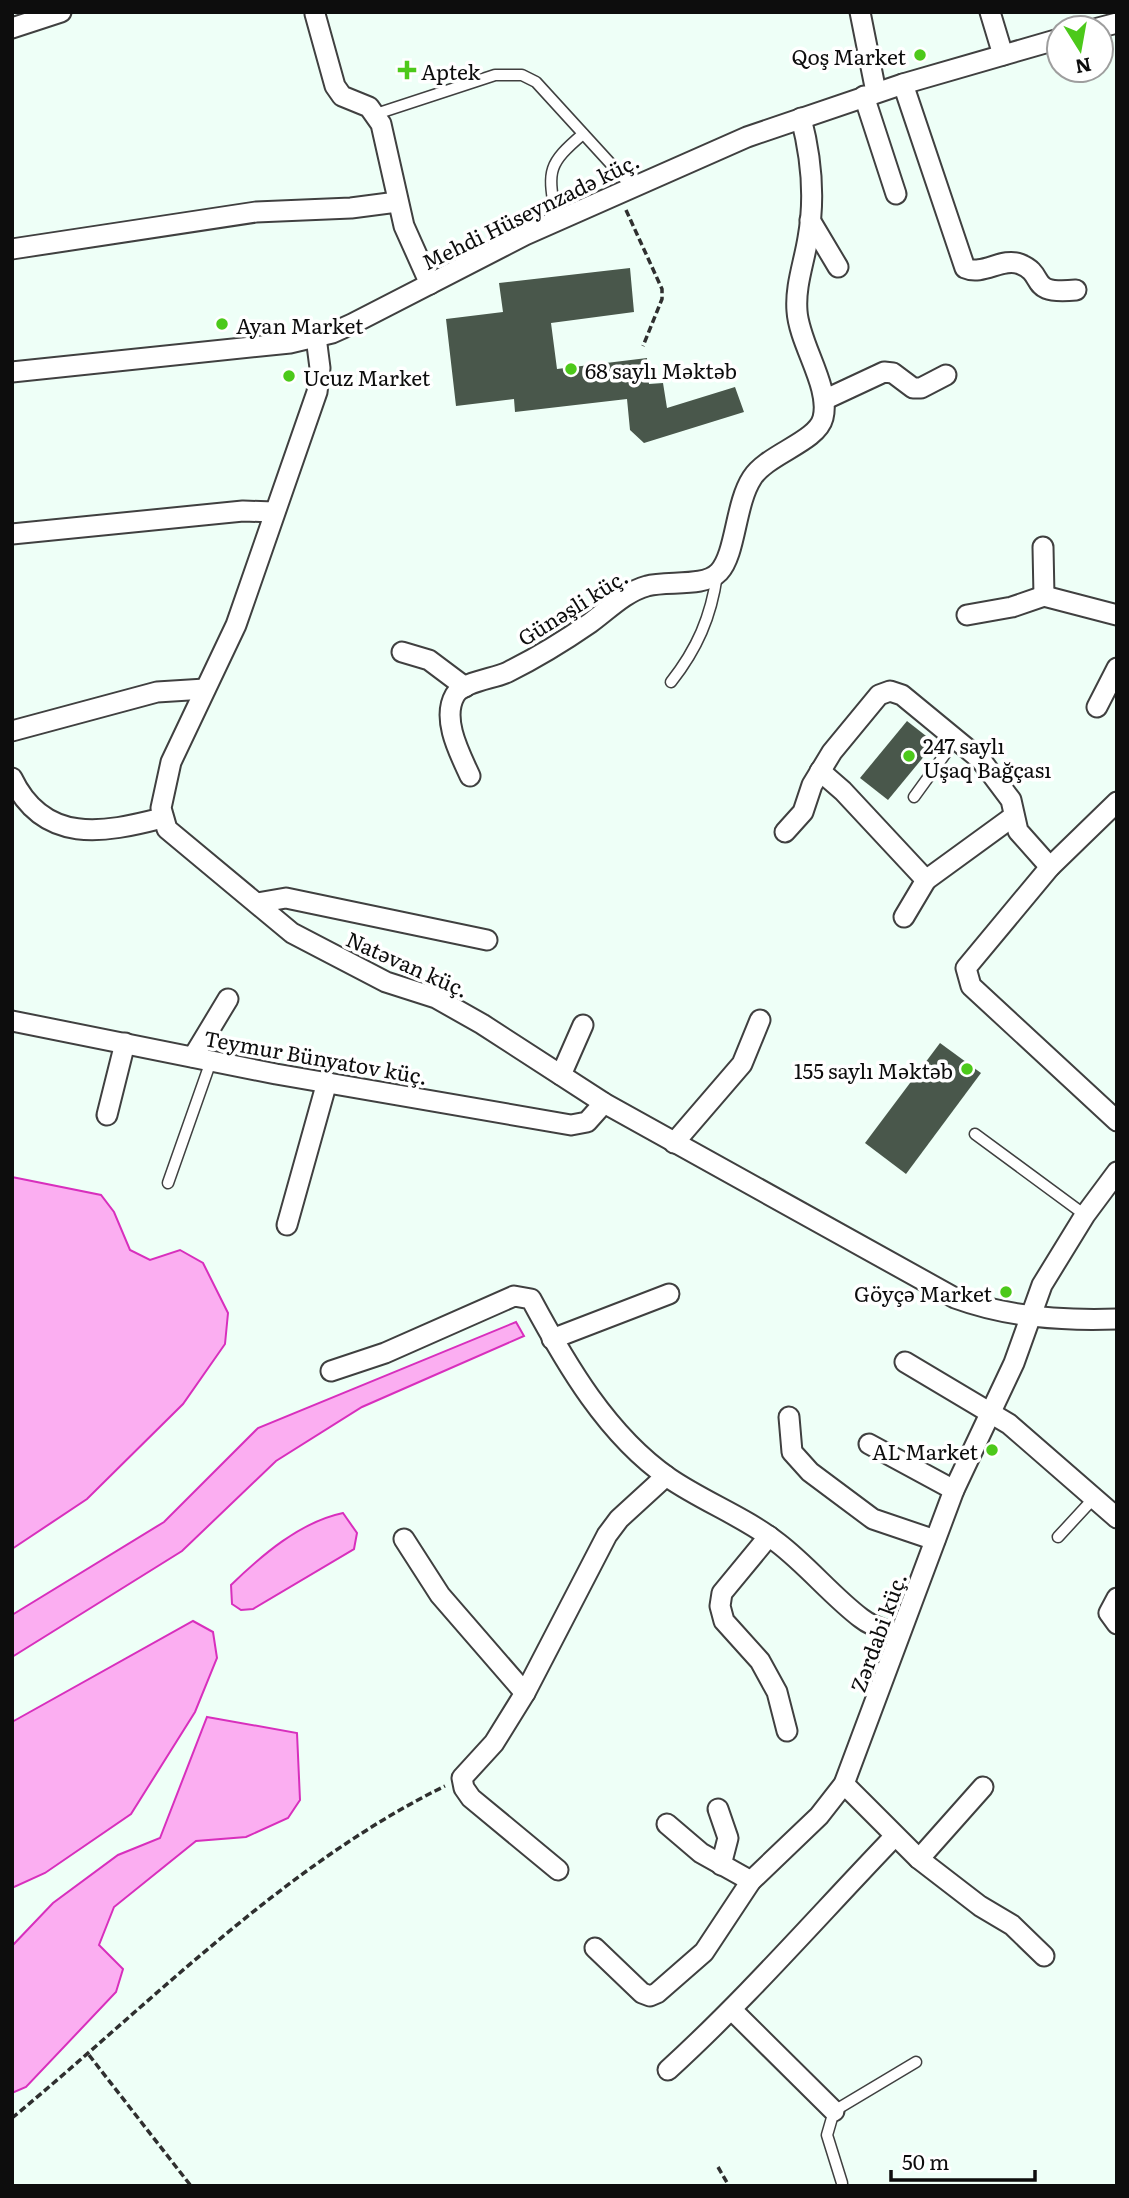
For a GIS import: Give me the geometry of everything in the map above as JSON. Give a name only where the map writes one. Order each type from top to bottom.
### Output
[{"type":"street","points":[[12,28],[61,12]]},
{"type":"street","points":[[990,12],[1003,55]]},
{"type":"street","points":[[315,14],[335,86],[342,96],[369,107],[381,124],[404,226],[430,284]]},
{"type":"street","points":[[863,14],[870,94],[896,194]]},
{"type":"street","name":"Mehdi Hüseynzadə küç.","points":[[12,372],[256,347],[316,337],[352,324],[624,189],[801,118],[870,94],[1045,43]]},
{"type":"street","points":[[903,84],[965,268],[973,272],[1012,262],[1022,264],[1043,289],[1053,292],[1076,290]]},
{"type":"street","points":[[717,574],[725,563],[742,496],[753,476],[769,460],[820,428],[824,400],[797,313],[796,293],[810,220],[810,162],[801,118]]},
{"type":"street","points":[[12,249],[256,212],[351,208],[397,202]]},
{"type":"street","points":[[810,220],[838,267]]},
{"type":"street","points":[[12,778],[19,792],[38,812],[71,827],[107,832],[162,818],[160,808],[168,772],[236,625],[273,512],[317,393],[320,368],[316,337]]},
{"type":"street","points":[[824,400],[884,372],[893,373],[913,388],[921,388],[946,375]]},
{"type":"street","points":[[12,534],[230,512],[273,512]]},
{"type":"street","points":[[1043,547],[1044,596]]},
{"type":"street","name":"Günəşli küç.","points":[[464,687],[507,672],[567,638],[635,590],[649,585],[702,580],[717,574]]},
{"type":"street","points":[[967,615],[1012,607],[1044,596],[1117,615]]},
{"type":"street","points":[[402,652],[429,660],[464,687],[455,695],[452,725],[454,739],[470,776]]},
{"type":"street","points":[[1097,706],[1117,668]]},
{"type":"street","points":[[12,731],[157,692],[205,689]]},
{"type":"street","points":[[785,832],[803,812],[820,771],[878,695],[890,691],[902,695],[981,760],[1011,800],[1018,831],[1050,867]]},
{"type":"street","points":[[820,771],[843,791],[926,880]]},
{"type":"street","points":[[1117,802],[1050,867],[971,960],[966,977],[971,986],[1059,1071],[1117,1121]]},
{"type":"street","points":[[904,917],[926,880],[1014,816]]},
{"type":"street","name":"Natəvan küç.","points":[[162,818],[175,838],[292,933],[386,982],[436,999],[482,1024],[604,1103],[955,1298],[1029,1317],[1117,1319]]},
{"type":"street","points":[[257,903],[286,898],[487,940]]},
{"type":"street","points":[[202,1059],[228,999]]},
{"type":"street","points":[[674,1143],[742,1064],[760,1020]]},
{"type":"street","name":"Teymur Bünyatov küç.","points":[[12,1021],[202,1059],[571,1125],[587,1122],[604,1103]]},
{"type":"street","points":[[561,1075],[583,1025]]},
{"type":"street","points":[[107,1115],[125,1043]]},
{"type":"street","points":[[287,1225],[327,1082]]},
{"type":"street","name":"Zərdabi küç.","points":[[595,1948],[642,1993],[650,1996],[704,1952],[751,1881],[768,1861],[819,1816],[844,1784],[954,1490],[1014,1363],[1029,1317],[1049,1271],[1117,1172]]},
{"type":"street","points":[[552,1339],[669,1294]]},
{"type":"street","points":[[331,1371],[385,1353],[514,1296],[531,1299],[552,1339],[589,1396],[623,1435],[666,1476],[769,1536],[810,1568],[861,1618],[900,1635]]},
{"type":"street","points":[[905,1362],[990,1410],[1036,1445],[1117,1518]]},
{"type":"street","points":[[789,1417],[792,1452],[810,1472],[873,1519],[935,1540]]},
{"type":"street","points":[[869,1444],[954,1490]]},
{"type":"street","points":[[558,1870],[471,1798],[464,1788],[462,1777],[494,1743],[525,1693],[607,1535],[620,1519],[666,1476]]},
{"type":"street","points":[[769,1536],[722,1592],[720,1606],[724,1621],[760,1661],[772,1682],[787,1731]]},
{"type":"street","points":[[404,1539],[440,1595],[525,1693]]},
{"type":"street","points":[[1117,1598],[1109,1613],[1117,1624]]},
{"type":"street","points":[[844,1784],[894,1837],[919,1859],[980,1906],[1012,1925],[1044,1956]]},
{"type":"street","points":[[919,1859],[983,1787]]},
{"type":"street","points":[[718,1809],[727,1838],[721,1865]]},
{"type":"street","points":[[667,1824],[721,1865],[751,1881]]},
{"type":"street","points":[[668,2070],[733,2011],[769,1967],[894,1837]]},
{"type":"street","points":[[733,2011],[834,2112]]},
{"type":"lane","points":[[376,114],[495,75],[522,75],[536,82],[583,134],[624,189]]},
{"type":"lane","points":[[556,221],[551,180],[553,164],[559,154],[583,134]]},
{"type":"lane","points":[[671,682],[687,662],[712,611],[717,574]]},
{"type":"lane","points":[[914,797],[957,738]]},
{"type":"lane","points":[[168,1183],[202,1059]]},
{"type":"lane","points":[[975,1134],[1085,1215]]},
{"type":"lane","points":[[1058,1537],[1094,1498]]},
{"type":"lane","points":[[842,2183],[827,2135],[834,2112],[916,2062]]},
{"type":"path","points":[[624,189],[662,289],[662,299],[643,346]]},
{"type":"path","points":[[12,2118],[89,2055],[197,1956],[358,1835],[402,1807],[462,1777]]},
{"type":"path","points":[[89,2055],[191,2186]]},
{"type":"path","points":[[718,2167],[729,2186]]},
{"type":"shaded area","points":[[12,1177],[101,1195],[114,1212],[130,1250],[150,1260],[180,1250],[203,1263],[228,1313],[225,1344],[183,1404],[87,1499],[12,1549]]},
{"type":"shaded area","points":[[516,1322],[524,1336],[362,1407],[276,1461],[182,1551],[12,1657],[12,1615],[164,1522],[258,1428]]},
{"type":"shaded area","points":[[343,1513],[357,1533],[354,1549],[253,1609],[241,1610],[232,1604],[231,1585],[269,1551],[312,1524]]},
{"type":"shaded area","points":[[193,1621],[213,1632],[217,1658],[195,1712],[131,1814],[45,1873],[12,1888],[12,1722]]},
{"type":"shaded area","points":[[207,1717],[297,1733],[300,1800],[288,1818],[246,1837],[196,1841],[114,1907],[99,1945],[123,1969],[116,1992],[26,2087],[12,2093],[12,1946],[53,1903],[118,1855],[160,1838]]},
{"type":"building","points":[[630,268],[634,312],[551,323],[557,369],[647,358],[649,384],[663,383],[667,408],[735,387],[744,412],[644,443],[630,430],[627,399],[515,412],[514,399],[456,406],[446,319],[503,312],[499,283]]},
{"type":"building","points":[[907,721],[935,743],[888,800],[860,778]]},
{"type":"building","points":[[940,1043],[981,1073],[906,1174],[865,1143]]},
{"type":"place","name":"Qoş Market","points":[[920,55]]},
{"type":"place","name":"Aptek","points":[[407,70]]},
{"type":"place","name":"Ayan Market","points":[[222,324]]},
{"type":"place","name":"68 saylı Məktəb","points":[[571,369]]},
{"type":"place","name":"Ucuz Market","points":[[289,376]]},
{"type":"place","name":"247 saylı Uşaq Bağçası","points":[[909,756]]},
{"type":"place","name":"155 saylı Məktəb","points":[[967,1069]]},
{"type":"place","name":"Göyçə Market","points":[[1006,1292]]},
{"type":"place","name":"AL Market","points":[[992,1450]]}]
